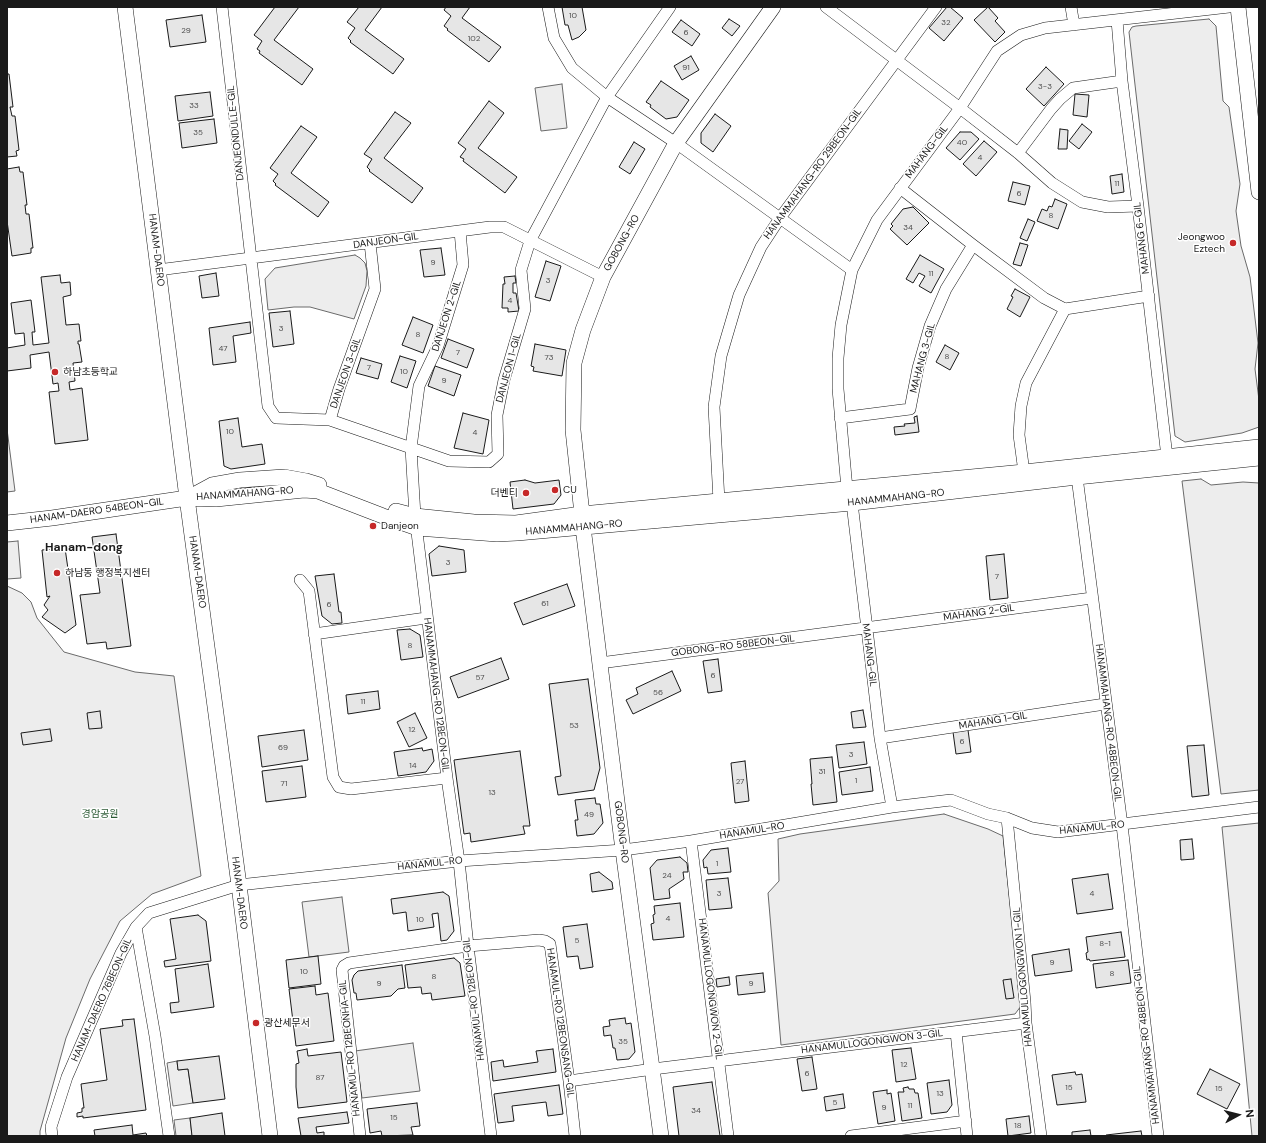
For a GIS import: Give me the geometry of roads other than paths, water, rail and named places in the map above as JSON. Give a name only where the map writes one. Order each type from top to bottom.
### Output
[{"type":"main road","name":"HANAM-DAERO","points":[[125,7],[187,498],[239,885],[270,1136]]},
{"type":"main road","name":"GOBONG-RO","points":[[661,1136],[623,850],[583,520],[573,430],[574,363],[583,330],[603,277],[676,143],[772,7]]},
{"type":"main road","points":[[1238,7],[1259,192]]},
{"type":"main road","name":"HANAMMAHANG-RO","points":[[187,498],[216,499],[285,491],[318,491],[383,516],[497,534],[545,531],[583,520],[719,501],[849,496],[1024,472],[1259,447]]},
{"type":"main road","name":"HANAMMAHANG-RO","points":[[583,520],[1077,477],[1259,458]]},
{"type":"main road","name":"HANAM-DAERO 54BEON-GIL","points":[[7,523],[52,518],[187,498]]},
{"type":"street","name":"DANJEONDULLE-GIL","points":[[222,7],[268,406],[276,418],[330,420]]},
{"type":"street","points":[[548,7],[554,38],[572,68],[607,97],[676,143],[852,270]]},
{"type":"street","name":"DANJEON 1-GIL","points":[[411,448],[449,461],[489,462],[498,454],[497,415],[504,380],[525,309],[521,270],[530,241],[607,97],[670,7]]},
{"type":"street","points":[[826,7],[1018,153],[1052,183],[1082,202],[1108,207],[1138,206]]},
{"type":"street","name":"HANAMMAHANG-RO 29BEON-GIL","points":[[719,501],[714,407],[721,356],[739,296],[761,247],[780,218],[896,59],[936,7]]},
{"type":"street","points":[[1071,7],[1074,25]]},
{"type":"street","name":"MAHANG-GIL","points":[[892,808],[880,738],[840,418],[838,358],[841,325],[852,270],[877,220],[960,108],[998,51],[1021,35],[1045,28],[1229,7]]},
{"type":"street","name":"MAHANG 6-GIL","points":[[1117,20],[1122,81],[1149,296],[1167,457]]},
{"type":"street","points":[[1018,153],[1051,109],[1060,99],[1074,88],[1122,81]]},
{"type":"street","points":[[900,188],[1044,298],[1065,309],[1149,296]]},
{"type":"street","name":"DANJEON-GIL","points":[[158,270],[490,227],[504,227],[603,277]]},
{"type":"street","name":"DANJEON 2-GIL","points":[[416,522],[411,448],[419,386],[438,346],[463,265],[460,231]]},
{"type":"street","name":"DANJEON 3-GIL","points":[[370,243],[375,289],[338,389],[330,420],[411,448]]},
{"type":"street","name":"MAHANG 3-GIL","points":[[840,418],[910,409],[918,368],[930,326],[946,289],[973,245]]},
{"type":"street","points":[[1024,472],[1019,434],[1021,406],[1026,383],[1065,309]]},
{"type":"street","name":"HANAMMAHANG-RO 48BEON-GIL","points":[[1077,477],[1122,824],[1158,1136]]},
{"type":"street","name":"HANAMMAHANG-RO 12BEON-GIL","points":[[416,522],[426,618],[459,861]]},
{"type":"street","points":[[300,580],[309,591],[333,777],[339,786],[350,789],[447,778]]},
{"type":"street","name":"MAHANG 2-GIL","points":[[866,629],[1092,598]]},
{"type":"street","points":[[314,634],[426,618]]},
{"type":"street","name":"GOBONG-RO 58BEON-GIL","points":[[600,663],[866,629]]},
{"type":"street","name":"MAHANG 1-GIL","points":[[880,738],[1106,704]]},
{"type":"street","name":"HANAMUL-RO","points":[[239,885],[459,861],[623,850],[691,841],[950,800],[988,814],[1007,818],[1032,828],[1058,832],[1259,807]]},
{"type":"street","name":"HANAMULLOGONGWON 1-GIL","points":[[1007,818],[1026,1023],[1041,1136]]},
{"type":"street","name":"HANAMULLOGONGWON 2-GIL","points":[[691,841],[728,1136]]},
{"type":"street","name":"HANAMUL-RO 12BEON-GIL","points":[[459,861],[491,1136]]},
{"type":"street","name":"HANAM-DAERO 76BEON-GIL","points":[[52,1136],[51,1127],[67,1077],[121,953],[136,926],[149,913],[239,885]]},
{"type":"street","points":[[136,926],[155,1036],[169,1136]]},
{"type":"street","name":"HANAMUL-RO 12BEONSANG-GIL","points":[[468,946],[539,940],[550,944],[569,1080],[575,1136]]},
{"type":"street","name":"HANAMUL-RO 12BEONHA-GIL","points":[[360,1136],[342,970],[344,966],[349,963],[468,946]]},
{"type":"street","name":"HANAMULLOGONGWON 3-GIL","points":[[569,1080],[1026,1023]]},
{"type":"street","points":[[956,1032],[968,1136]]},
{"type":"street","points":[[851,1136],[966,1121]]},
{"type":"place","name":"Jeongwoo Eztech","points":[[1233,243]]},
{"type":"place","name":"하남초등학교","points":[[55,372]]},
{"type":"place","name":"CU","points":[[555,490]]},
{"type":"place","name":"더벤티","points":[[526,493]]},
{"type":"place","name":"Danjeon","points":[[373,526]]},
{"type":"place","name":"하남동 행정복지센터","points":[[57,573]]},
{"type":"place","name":"광산세무서","points":[[256,1023]]},
{"type":"district","name":"Hanam-dong","points":[[84,548]]},
{"type":"park label","name":"경암공원","points":[[100,814]]}]
